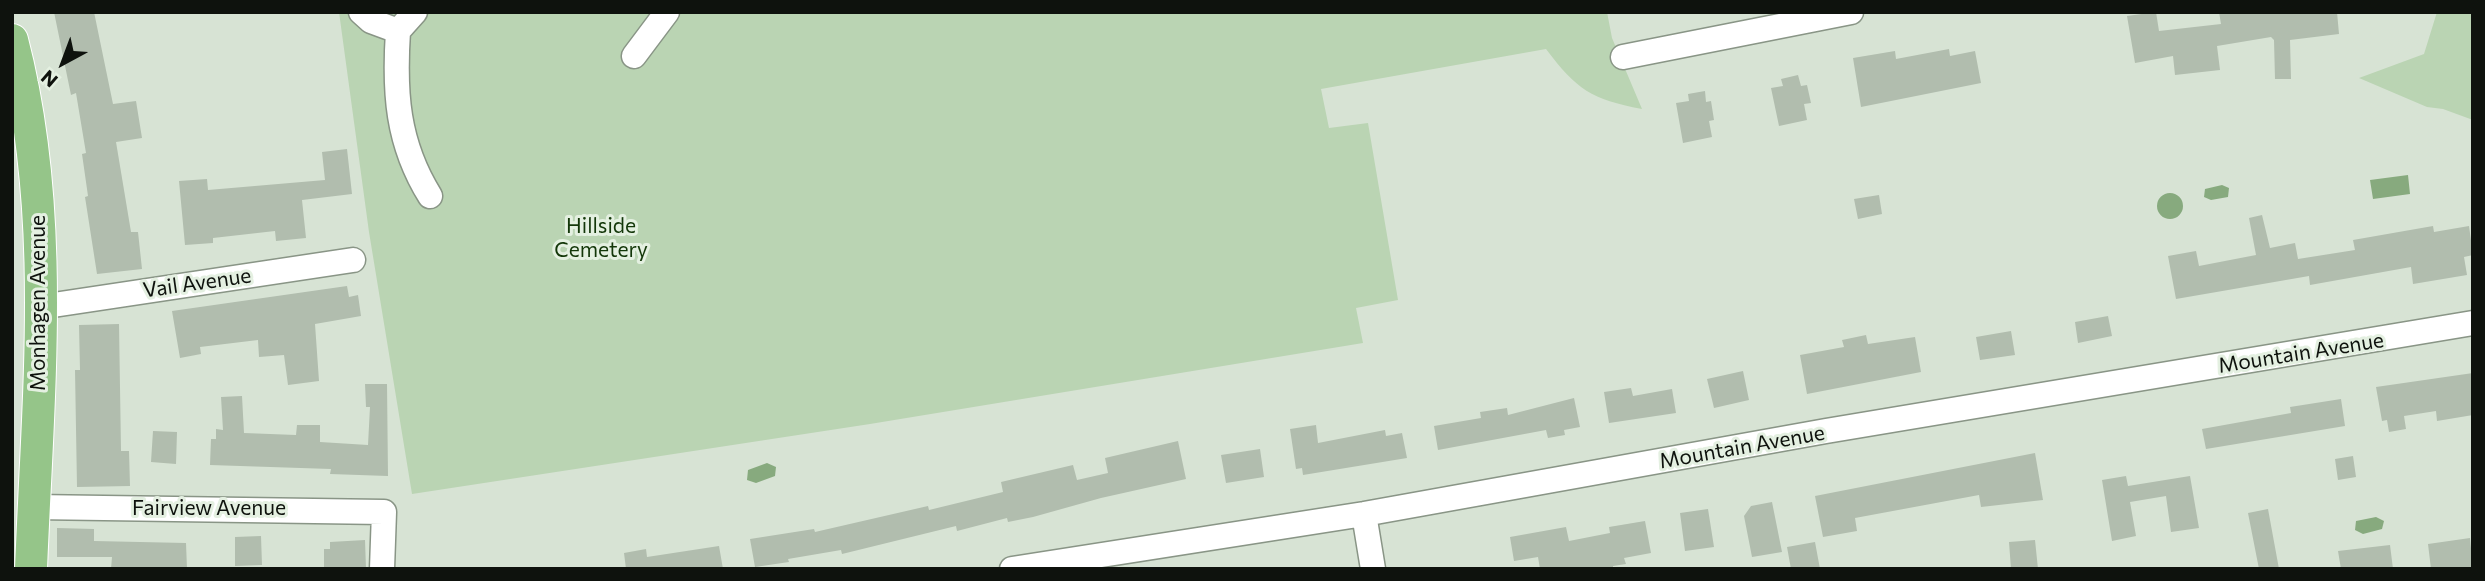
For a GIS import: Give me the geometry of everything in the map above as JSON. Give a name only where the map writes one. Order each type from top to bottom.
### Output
[{"type":"main road","name":"Monhagen Avenue","points":[[12,40],[24,86],[37,182],[40,307],[31,569]]},
{"type":"street","points":[[361,12],[371,21],[398,30]]},
{"type":"street","points":[[415,12],[398,30],[396,61],[399,125],[415,172],[430,196]]},
{"type":"street","points":[[634,56],[667,12]]},
{"type":"street","points":[[1623,57],[1851,12]]},
{"type":"street","name":"Vail Avenue","points":[[40,307],[353,260]]},
{"type":"street","name":"Mountain Avenue","points":[[1012,569],[1364,514],[1826,431],[2473,323]]},
{"type":"street","name":"Fairview Avenue","points":[[34,507],[384,512],[382,569]]},
{"type":"street","points":[[1364,514],[1373,569]]},
{"type":"green space","name":"Hillside Cemetery","points":[[339,12],[1607,12],[1612,38],[1642,109],[1610,101],[1586,91],[1546,49],[1321,89],[1329,128],[1368,123],[1398,300],[1356,308],[1363,343],[870,424],[412,494],[369,232]]},
{"type":"green space","points":[[2437,12],[2473,12],[2473,120],[2443,109],[2427,107],[2359,78],[2424,54]]},
{"type":"shaded area","points":[[2408,175],[2410,194],[2373,199],[2370,180]]},
{"type":"shaded area","points":[[2222,185],[2229,188],[2228,197],[2211,200],[2204,197],[2205,189]]},
{"type":"shaded area","points":[[2170,193],[2179,197],[2183,206],[2179,215],[2170,219],[2161,215],[2157,206],[2161,197]]},
{"type":"shaded area","points":[[767,463],[776,467],[775,476],[756,483],[747,480],[748,470]]},
{"type":"shaded area","points":[[2376,517],[2384,521],[2382,529],[2363,534],[2355,530],[2356,521]]},
{"type":"building","points":[[54,12],[94,12],[113,104],[136,101],[142,138],[116,142],[131,232],[138,232],[142,269],[97,274],[85,197],[88,196],[82,154],[86,153],[76,93],[71,95]]},
{"type":"building","points":[[2156,12],[2159,31],[2221,24],[2219,12],[2337,12],[2339,34],[2290,40],[2291,79],[2275,79],[2274,40],[2271,37],[2217,46],[2220,70],[2175,75],[2173,56],[2135,63],[2127,16]]},
{"type":"building","points":[[1949,49],[1950,56],[1975,51],[1981,83],[1861,107],[1853,58],[1895,51],[1896,59]]},
{"type":"building","points":[[1798,75],[1801,86],[1807,85],[1811,103],[1804,104],[1807,120],[1779,126],[1771,88],[1783,86],[1781,79]]},
{"type":"building","points":[[1705,91],[1706,102],[1711,101],[1714,120],[1709,121],[1712,137],[1683,143],[1676,103],[1689,101],[1688,94]]},
{"type":"building","points":[[347,149],[352,194],[302,200],[306,238],[276,241],[275,231],[213,238],[213,243],[185,245],[179,181],[207,179],[208,190],[325,180],[322,152]]},
{"type":"building","points":[[1879,195],[1882,214],[1858,219],[1854,199]]},
{"type":"building","points":[[2262,215],[2270,248],[2295,243],[2298,259],[2355,250],[2353,240],[2433,226],[2434,232],[2469,226],[2473,255],[2464,257],[2467,275],[2413,284],[2411,267],[2310,285],[2309,276],[2176,299],[2168,256],[2196,251],[2199,266],[2256,255],[2249,218]]},
{"type":"building","points":[[347,286],[349,297],[358,295],[361,316],[315,324],[319,381],[288,385],[284,355],[259,357],[258,340],[200,347],[201,354],[180,358],[172,311]]},
{"type":"building","points":[[2108,316],[2112,336],[2078,343],[2075,322]]},
{"type":"building","points":[[119,324],[121,451],[129,451],[130,486],[77,487],[75,370],[80,370],[79,325]]},
{"type":"building","points":[[2011,331],[2015,355],[1980,360],[1976,337]]},
{"type":"building","points":[[1866,335],[1868,344],[1915,337],[1921,372],[1807,394],[1800,355],[1844,347],[1842,340]]},
{"type":"building","points":[[1743,371],[1749,400],[1714,408],[1707,379]]},
{"type":"building","points":[[2473,373],[2473,415],[2437,421],[2436,411],[2404,416],[2406,429],[2389,432],[2387,420],[2382,421],[2376,387]]},
{"type":"building","points":[[365,384],[387,384],[388,476],[330,474],[331,469],[210,465],[211,439],[216,439],[216,429],[223,430],[221,397],[242,396],[244,433],[296,435],[297,425],[320,425],[320,442],[368,445],[370,407],[366,407]]},
{"type":"building","points":[[1631,388],[1633,396],[1672,389],[1676,413],[1609,423],[1604,392]]},
{"type":"building","points":[[1574,398],[1580,427],[1564,430],[1565,435],[1548,438],[1546,430],[1438,450],[1434,426],[1481,418],[1480,412],[1507,408],[1508,415]]},
{"type":"building","points":[[2341,399],[2345,426],[2206,449],[2202,429],[2291,413],[2290,407]]},
{"type":"building","points":[[1316,425],[1318,443],[1385,430],[1386,436],[1402,433],[1407,458],[1303,475],[1302,468],[1296,469],[1290,429]]},
{"type":"building","points":[[153,431],[177,432],[176,464],[151,462]]},
{"type":"building","points":[[1178,441],[1186,479],[1033,517],[1008,522],[1007,518],[957,531],[956,526],[842,554],[841,550],[755,567],[750,539],[814,529],[815,532],[928,506],[929,510],[1003,492],[1001,482],[1073,465],[1077,480],[1108,473],[1105,458]]},
{"type":"building","points":[[1260,449],[1264,477],[1226,483],[1221,455]]},
{"type":"building","points":[[2035,453],[2043,500],[1981,507],[1979,495],[1855,518],[1857,531],[1823,537],[1815,496]]},
{"type":"building","points":[[2353,456],[2356,477],[2338,480],[2335,459]]},
{"type":"building","points":[[2126,476],[2128,486],[2190,476],[2199,528],[2171,532],[2166,496],[2130,502],[2136,536],[2112,541],[2102,480]]},
{"type":"building","points":[[1772,502],[1782,552],[1752,557],[1744,516],[1751,506]]},
{"type":"building","points":[[1708,509],[1714,547],[1685,551],[1680,513]]},
{"type":"building","points":[[2268,509],[2279,569],[2259,569],[2248,513]]},
{"type":"building","points":[[1645,521],[1651,553],[1624,558],[1626,564],[1613,566],[1613,569],[1540,569],[1538,557],[1514,561],[1510,537],[1566,527],[1569,541],[1610,533],[1609,527]]},
{"type":"building","points":[[57,528],[94,529],[94,541],[186,543],[187,569],[111,569],[112,557],[57,557]]},
{"type":"building","points":[[261,536],[262,565],[235,566],[235,537]]},
{"type":"building","points":[[2470,538],[2473,569],[2431,569],[2428,544]]},
{"type":"building","points":[[365,540],[366,569],[324,569],[324,549],[330,549],[330,542]]},
{"type":"building","points":[[2035,540],[2038,569],[2011,569],[2009,542]]},
{"type":"building","points":[[1815,542],[1820,569],[1791,569],[1787,547]]},
{"type":"building","points":[[2390,545],[2393,569],[2341,569],[2338,551]]},
{"type":"building","points":[[719,546],[723,569],[626,569],[624,553],[646,549],[647,557]]}]
